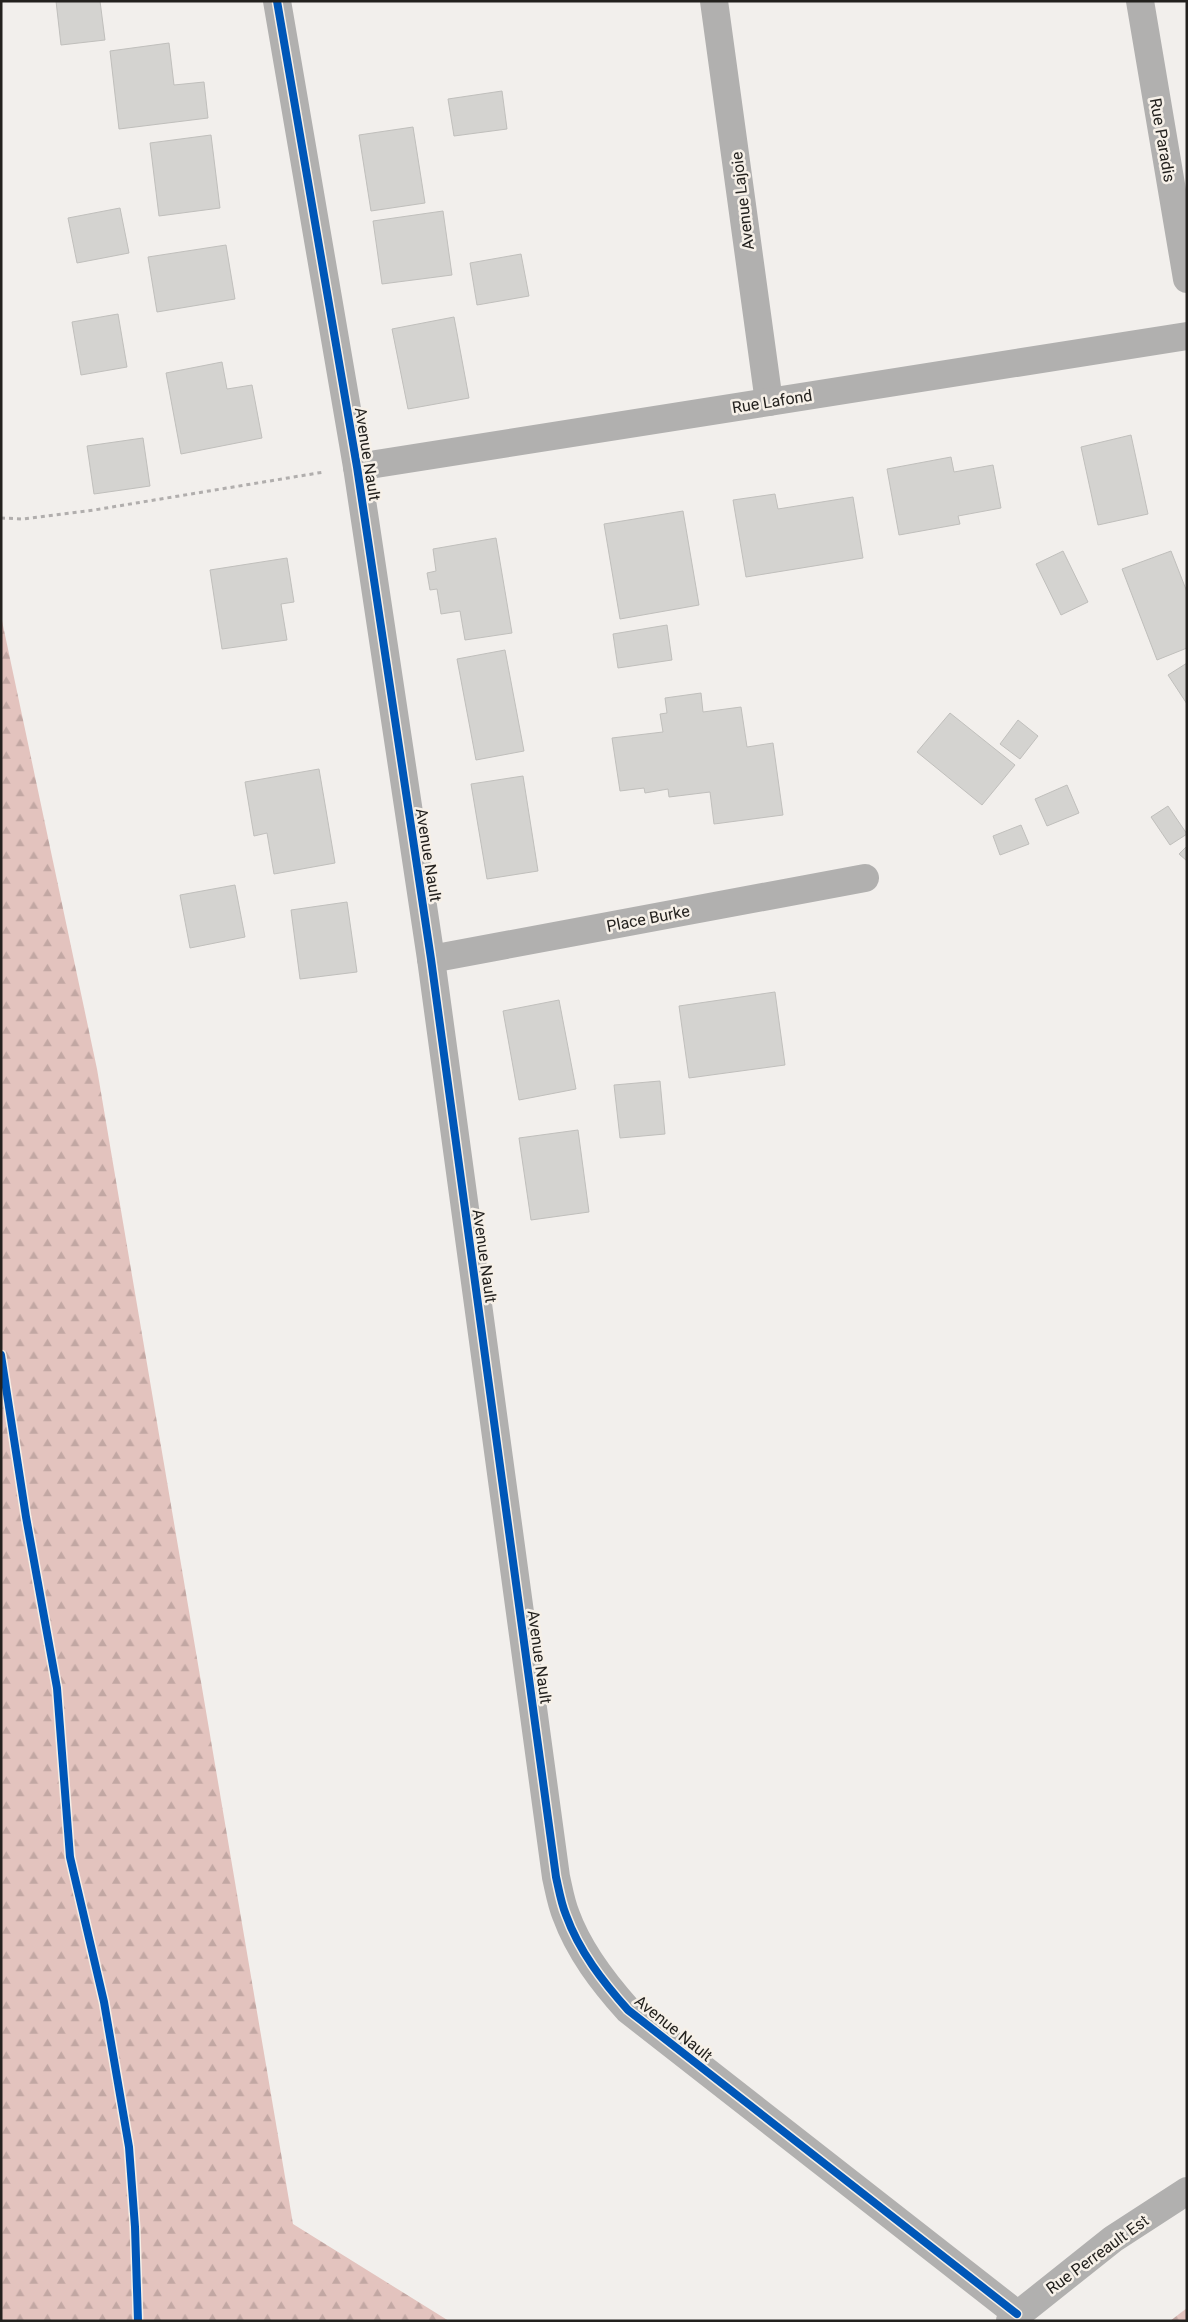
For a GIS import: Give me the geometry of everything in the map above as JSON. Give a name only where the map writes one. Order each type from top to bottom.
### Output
[{"type":"street","name":"Avenue Nault","points":[[277,1],[357,467],[431,959],[556,1877],[566,1915],[583,1950],[603,1981],[628,2010],[1013,2317]]},
{"type":"street","name":"Avenue Lajoie","points":[[714,1],[739,173],[754,307],[768,402]]},
{"type":"street","name":"Rue Paradis","points":[[1140,1],[1187,279]]},
{"type":"street","name":"Rue Lafond","points":[[357,467],[1187,336]]},
{"type":"street","name":"Place Burke","points":[[431,959],[865,878]]},
{"type":"street","name":"Rue Perreault Est","points":[[1013,2317],[1113,2240],[1187,2190]]},
{"type":"path","points":[[1,518],[23,519],[94,510],[357,467]]},
{"type":"green space","points":[[1,616],[97,1069],[293,2224],[449,2321],[1,2321]]},
{"type":"green space","points":[[1187,2308],[1187,2321],[1170,2321]]},
{"type":"building","points":[[56,1],[100,1],[105,40],[61,45]]},
{"type":"building","points":[[169,43],[174,85],[204,82],[208,118],[119,129],[110,51]]},
{"type":"building","points":[[502,91],[507,129],[454,136],[448,99]]},
{"type":"building","points":[[413,127],[425,203],[371,211],[359,135]]},
{"type":"building","points":[[211,135],[220,208],[159,216],[150,143]]},
{"type":"building","points":[[120,208],[129,253],[77,263],[68,218]]},
{"type":"building","points":[[443,211],[452,275],[382,284],[373,221]]},
{"type":"building","points":[[226,245],[235,299],[157,312],[148,257]]},
{"type":"building","points":[[521,254],[529,296],[477,305],[470,263]]},
{"type":"building","points":[[118,314],[127,367],[81,375],[72,322]]},
{"type":"building","points":[[454,317],[469,398],[408,409],[392,329]]},
{"type":"building","points":[[222,362],[227,389],[252,385],[262,438],[181,454],[166,373]]},
{"type":"building","points":[[1131,435],[1148,514],[1098,525],[1081,447]]},
{"type":"building","points":[[143,438],[150,486],[94,494],[87,446]]},
{"type":"building","points":[[951,457],[954,472],[993,465],[1001,508],[958,516],[960,524],[899,535],[887,469]]},
{"type":"building","points":[[775,494],[778,509],[853,497],[863,558],[746,577],[733,500]]},
{"type":"building","points":[[683,511],[699,605],[620,619],[604,524]]},
{"type":"building","points":[[496,538],[512,633],[465,640],[460,611],[441,614],[437,589],[430,590],[427,573],[436,571],[433,549]]},
{"type":"building","points":[[1063,551],[1088,602],[1061,615],[1036,564]]},
{"type":"building","points":[[1171,551],[1187,592],[1187,648],[1157,660],[1122,569]]},
{"type":"building","points":[[287,558],[294,602],[281,604],[287,640],[222,649],[210,570]]},
{"type":"building","points":[[667,625],[672,660],[618,668],[613,634]]},
{"type":"building","points":[[505,650],[524,751],[476,760],[457,659]]},
{"type":"building","points":[[1187,663],[1187,704],[1168,675]]},
{"type":"building","points":[[701,693],[703,712],[741,707],[747,747],[773,743],[783,815],[714,824],[710,792],[669,797],[668,789],[645,793],[644,788],[620,791],[612,738],[663,732],[660,714],[667,713],[665,698]]},
{"type":"building","points":[[950,713],[1015,765],[982,805],[917,752]]},
{"type":"building","points":[[1018,720],[1038,736],[1020,759],[1000,744]]},
{"type":"building","points":[[319,769],[335,863],[274,874],[267,833],[254,836],[245,782]]},
{"type":"building","points":[[523,776],[538,871],[487,879],[471,784]]},
{"type":"building","points":[[1067,785],[1079,813],[1047,826],[1035,799]]},
{"type":"building","points":[[1168,806],[1187,834],[1170,845],[1151,817]]},
{"type":"building","points":[[1021,825],[1029,844],[1000,855],[993,836]]},
{"type":"building","points":[[1187,846],[1187,861],[1179,854]]},
{"type":"building","points":[[235,885],[245,937],[190,948],[180,895]]},
{"type":"building","points":[[347,902],[357,972],[300,979],[291,910]]},
{"type":"building","points":[[775,992],[785,1065],[689,1078],[679,1006]]},
{"type":"building","points":[[559,1000],[576,1089],[519,1100],[503,1011]]},
{"type":"building","points":[[660,1081],[665,1134],[620,1138],[614,1085]]},
{"type":"building","points":[[578,1130],[589,1212],[531,1220],[519,1138]]},
{"type":"cycle path","points":[[277,1],[357,467],[431,959],[556,1877],[563,1906],[571,1928],[585,1953],[601,1977],[628,2010],[1017,2314]]},
{"type":"cycle path","points":[[1,1355],[26,1517],[57,1688],[70,1857],[104,2002],[129,2147],[135,2227],[138,2321]]}]
